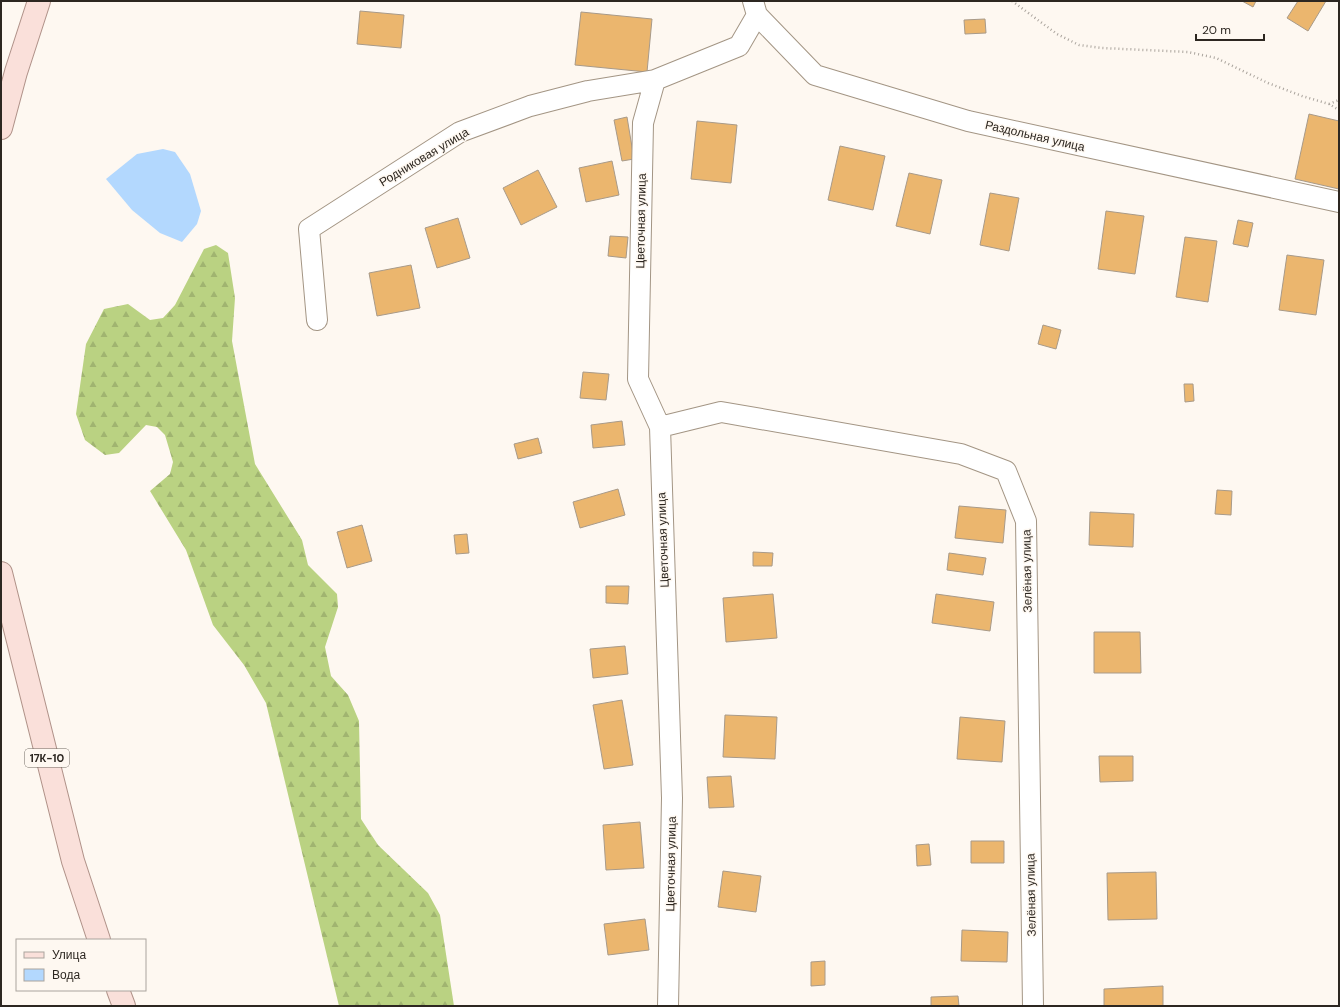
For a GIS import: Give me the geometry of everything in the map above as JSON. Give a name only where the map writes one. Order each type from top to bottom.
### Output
[{"type":"main road","points":[[1,128],[16,72],[39,1]]},
{"type":"main road","name":"17К-10","points":[[1,573],[73,861],[99,939]]},
{"type":"main road","points":[[118,991],[124,1006]]},
{"type":"street","name":"Родниковая улица","points":[[317,320],[309,229],[460,132],[530,106],[588,91],[655,80],[739,46],[755,8]]},
{"type":"street","name":"Раздольная улица","points":[[755,8],[815,75],[968,121],[1339,202]]},
{"type":"street","name":"Цветочная улица","points":[[655,80],[643,123],[638,379],[660,427],[672,798],[668,1006]]},
{"type":"street","name":"Зелёная улица","points":[[660,427],[721,412],[961,454],[1006,471],[1026,521],[1033,1006]]},
{"type":"path","points":[[1012,1],[1057,34],[1078,45],[1102,48],[1188,52],[1216,58],[1268,83],[1328,104],[1339,110]]},
{"type":"path","points":[[1328,104],[1339,100]]},
{"type":"green space","points":[[216,245],[228,253],[235,298],[232,341],[255,464],[302,540],[308,565],[337,594],[338,607],[325,647],[331,676],[348,695],[359,721],[361,819],[378,845],[428,893],[440,915],[454,1006],[339,1006],[266,703],[244,665],[213,625],[186,550],[150,491],[170,474],[173,462],[165,435],[157,427],[146,425],[119,453],[105,455],[85,440],[76,414],[86,344],[104,309],[128,304],[150,320],[163,318],[175,305],[204,249]]},
{"type":"water","points":[[163,149],[175,152],[190,174],[201,211],[197,224],[182,242],[160,233],[132,210],[106,179],[137,154]]},
{"type":"building","points":[[1242,1],[1256,1],[1253,7]]},
{"type":"building","points":[[1298,1],[1326,1],[1308,31],[1287,18]]},
{"type":"building","points":[[360,11],[404,15],[401,48],[357,44]]},
{"type":"building","points":[[581,12],[652,19],[647,72],[575,65]]},
{"type":"building","points":[[985,19],[986,33],[965,34],[964,20]]},
{"type":"building","points":[[1309,114],[1339,121],[1339,189],[1295,179]]},
{"type":"building","points":[[627,117],[634,159],[622,161],[614,120]]},
{"type":"building","points":[[697,121],[737,125],[731,183],[691,179]]},
{"type":"building","points":[[840,146],[885,156],[873,210],[828,200]]},
{"type":"building","points":[[612,161],[619,195],[586,202],[579,168]]},
{"type":"building","points":[[538,170],[557,207],[521,225],[503,188]]},
{"type":"building","points":[[909,173],[942,180],[930,234],[896,226]]},
{"type":"building","points":[[990,193],[1019,198],[1009,251],[980,245]]},
{"type":"building","points":[[1106,211],[1144,216],[1135,274],[1098,269]]},
{"type":"building","points":[[458,218],[470,258],[437,268],[425,228]]},
{"type":"building","points":[[1238,220],[1253,223],[1248,247],[1233,244]]},
{"type":"building","points":[[610,236],[628,237],[626,258],[608,256]]},
{"type":"building","points":[[1185,237],[1217,241],[1208,302],[1176,297]]},
{"type":"building","points":[[1287,255],[1324,260],[1316,315],[1279,310]]},
{"type":"building","points":[[411,265],[420,308],[377,316],[369,273]]},
{"type":"building","points":[[1043,325],[1061,330],[1056,349],[1038,344]]},
{"type":"building","points":[[583,372],[609,374],[606,400],[580,398]]},
{"type":"building","points":[[1184,384],[1193,384],[1194,401],[1185,402]]},
{"type":"building","points":[[622,421],[625,445],[593,448],[591,425]]},
{"type":"building","points":[[538,438],[542,453],[518,459],[514,444]]},
{"type":"building","points":[[618,489],[625,515],[580,528],[573,502]]},
{"type":"building","points":[[1217,490],[1232,491],[1231,515],[1215,514]]},
{"type":"building","points":[[959,506],[1006,510],[1003,543],[955,538]]},
{"type":"building","points":[[1090,512],[1134,514],[1133,547],[1089,545]]},
{"type":"building","points":[[362,525],[372,561],[347,568],[337,532]]},
{"type":"building","points":[[467,534],[469,553],[456,554],[454,535]]},
{"type":"building","points":[[753,552],[773,553],[772,566],[753,566]]},
{"type":"building","points":[[949,553],[986,558],[983,575],[947,570]]},
{"type":"building","points":[[606,586],[629,586],[628,604],[606,603]]},
{"type":"building","points":[[773,594],[777,638],[726,642],[723,598]]},
{"type":"building","points":[[936,594],[994,602],[990,631],[932,623]]},
{"type":"building","points":[[1094,632],[1140,632],[1141,673],[1094,673]]},
{"type":"building","points":[[625,646],[628,674],[593,678],[590,649]]},
{"type":"building","points":[[622,700],[633,765],[604,769],[593,705]]},
{"type":"building","points":[[725,715],[777,717],[775,759],[723,757]]},
{"type":"building","points":[[960,717],[1005,721],[1002,762],[957,759]]},
{"type":"building","points":[[1099,756],[1133,756],[1133,781],[1100,782]]},
{"type":"building","points":[[731,776],[734,807],[709,808],[707,777]]},
{"type":"building","points":[[640,822],[644,868],[606,870],[603,825]]},
{"type":"building","points":[[971,841],[1004,841],[1004,863],[971,863]]},
{"type":"building","points":[[929,844],[931,865],[917,866],[916,845]]},
{"type":"building","points":[[723,871],[761,876],[756,912],[718,907]]},
{"type":"building","points":[[1156,872],[1157,919],[1108,920],[1107,873]]},
{"type":"building","points":[[645,919],[649,950],[608,955],[604,924]]},
{"type":"building","points":[[962,930],[1008,932],[1007,962],[961,961]]},
{"type":"building","points":[[825,961],[825,985],[811,986],[811,962]]},
{"type":"building","points":[[1163,986],[1163,1006],[1104,1006],[1104,989]]},
{"type":"building","points":[[958,996],[959,1006],[931,1006],[931,997]]}]
